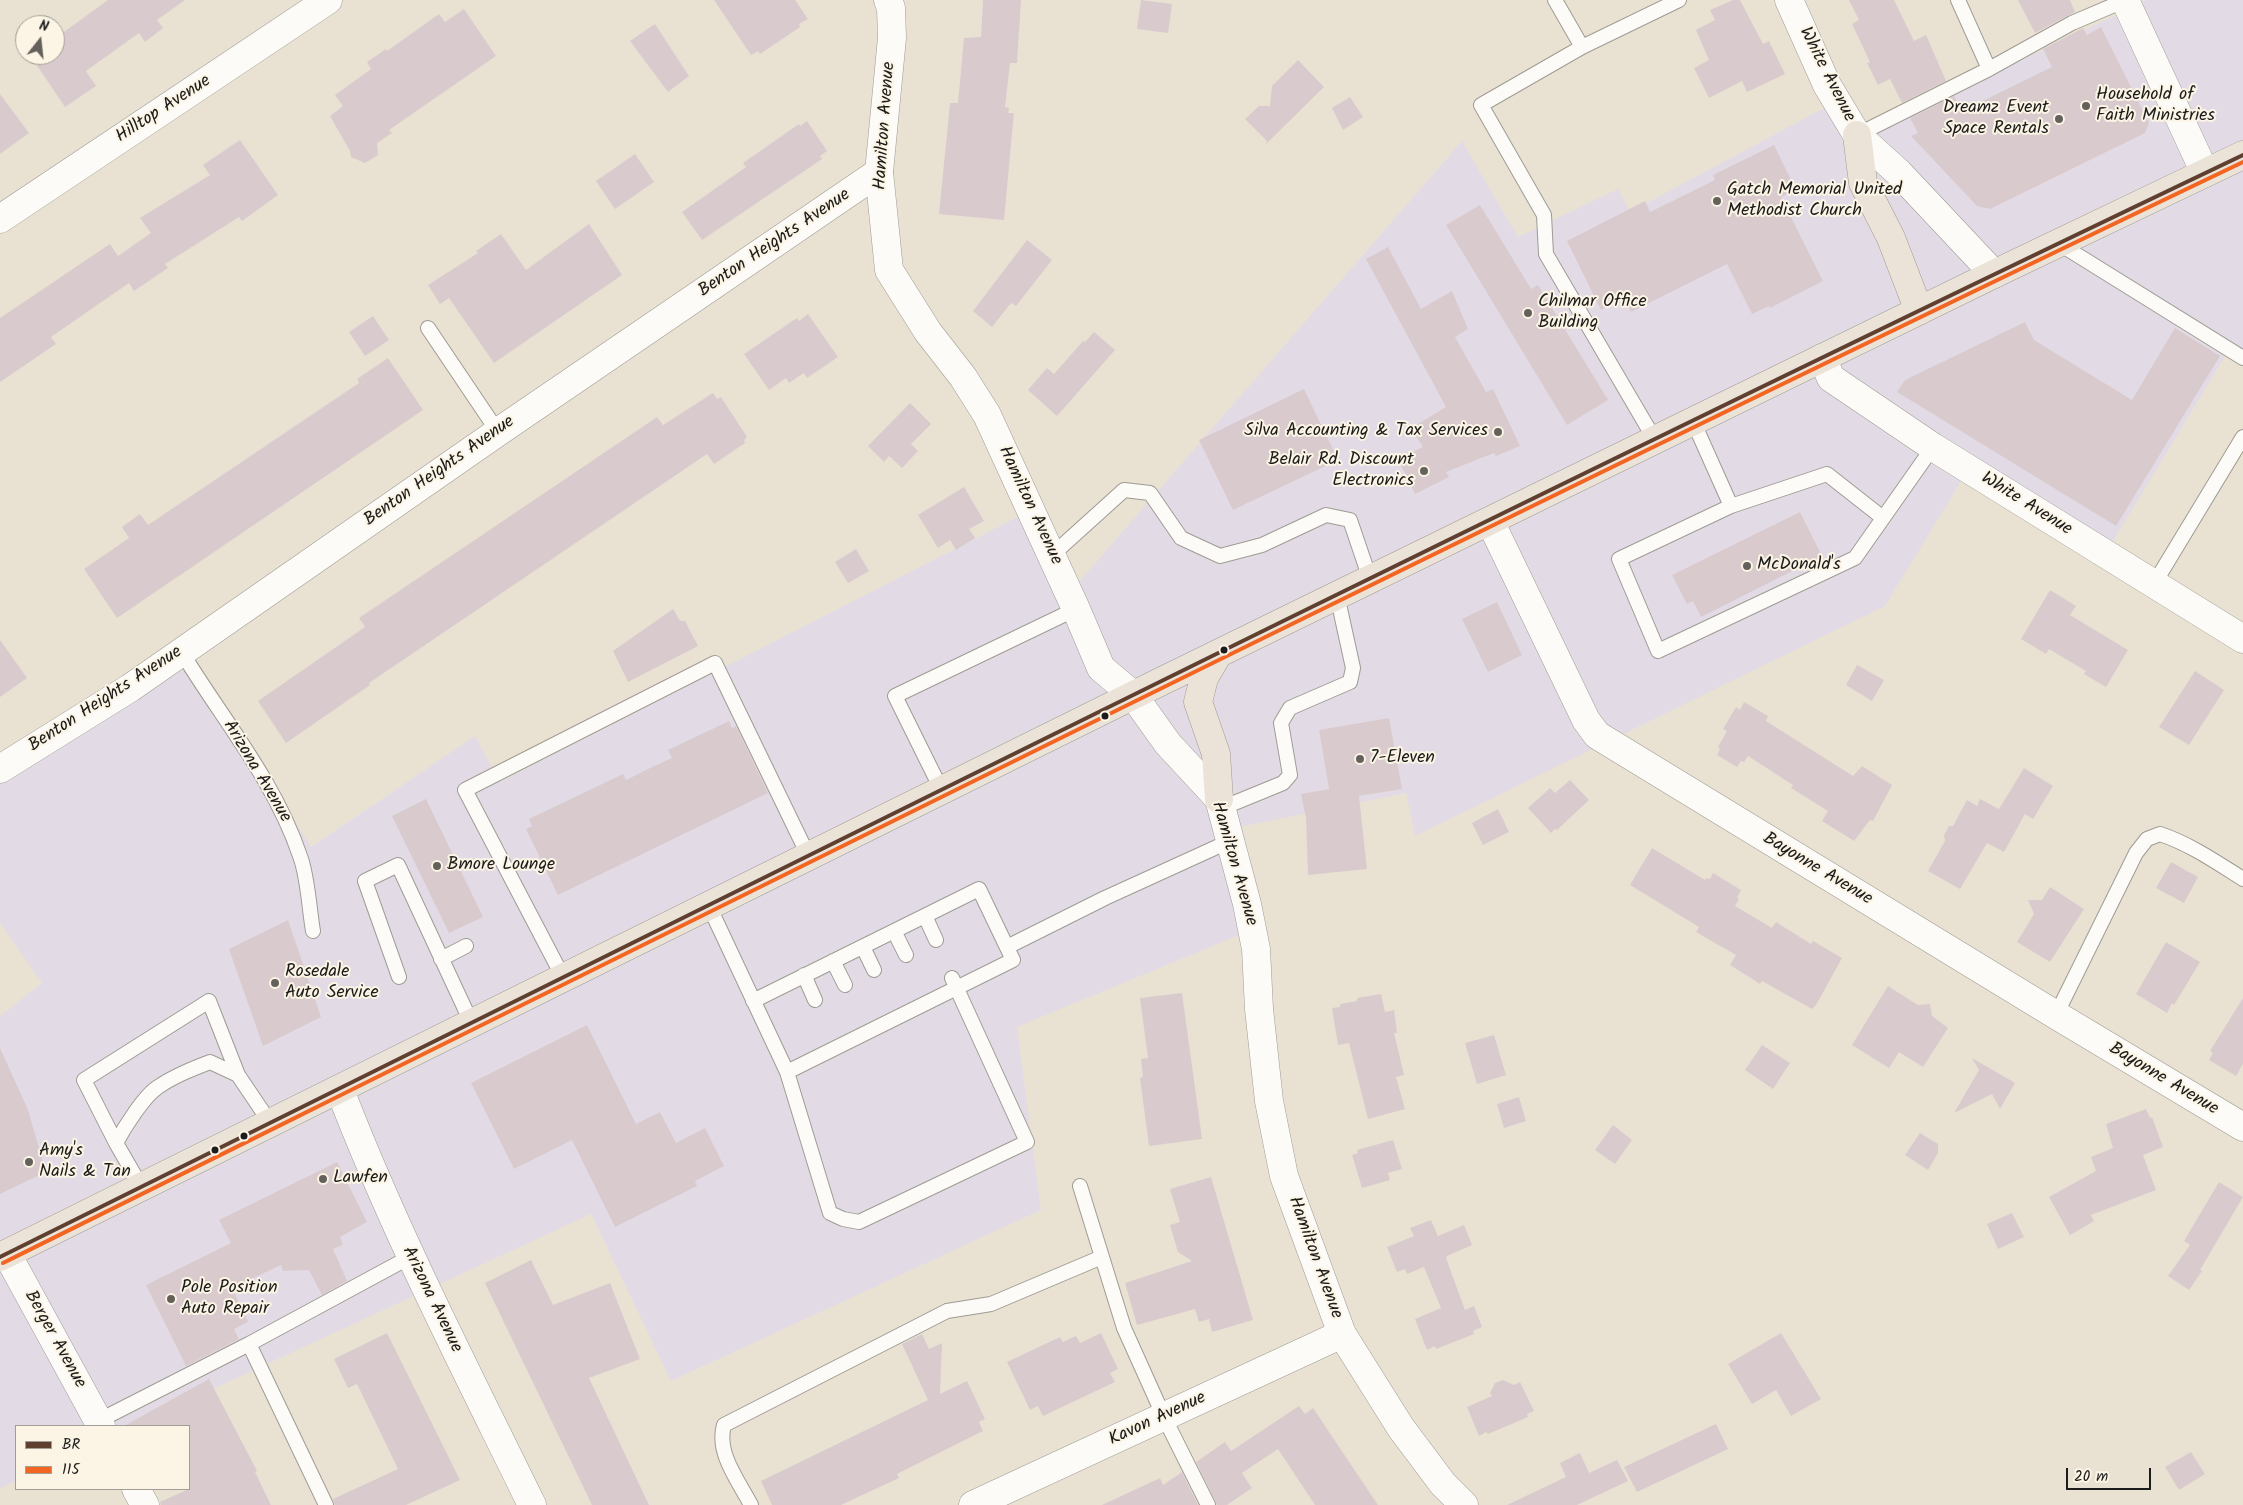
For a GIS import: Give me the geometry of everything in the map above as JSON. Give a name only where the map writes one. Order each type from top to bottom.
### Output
[{"type":"main road","points":[[1857,135],[1863,183],[1891,238],[1919,311]]},
{"type":"main road","points":[[4,1255],[1218,654],[1994,274],[2243,155]]},
{"type":"main road","points":[[1218,654],[1204,678],[1198,702],[1216,754],[1220,804]]},
{"type":"street","name":"Hilltop Avenue","points":[[0,219],[328,0]]},
{"type":"street","name":"White Avenue","points":[[1788,0],[1827,85],[1857,135],[1905,179],[1994,274]]},
{"type":"street","points":[[2125,0],[2205,174]]},
{"type":"street","name":"Hamilton Avenue","points":[[890,3],[892,38],[879,172],[889,270],[928,332],[963,377],[987,415],[1052,555],[1101,668],[1133,696],[1168,744],[1220,804],[1247,904],[1256,948],[1259,1009],[1269,1101],[1284,1176],[1342,1334],[1401,1428],[1443,1484],[1464,1505]]},
{"type":"street","name":"Benton Heights Avenue","points":[[0,769],[130,688],[498,432],[879,172]]},
{"type":"street","name":"White Avenue","points":[[1822,358],[1831,378],[1933,447],[2243,638]]},
{"type":"street","name":"Bayonne Avenue","points":[[1490,521],[1586,720],[1597,736],[2056,1016],[2243,1127]]},
{"type":"street","name":"Arizona Avenue","points":[[340,1090],[360,1142],[410,1257],[532,1505]]},
{"type":"street","name":"Berger Avenue","points":[[4,1255],[100,1424]]},
{"type":"street","name":"Kavon Avenue","points":[[973,1505],[1342,1334]]},
{"type":"lane","points":[[1555,0],[1582,47]]},
{"type":"lane","points":[[1656,440],[1546,254],[1544,215],[1482,105],[1582,47],[1679,0]]},
{"type":"lane","points":[[1958,0],[1989,69]]},
{"type":"lane","points":[[1857,135],[1989,69],[2072,23],[2125,0]]},
{"type":"lane","points":[[2058,243],[2243,358]]},
{"type":"lane","points":[[428,328],[498,432]]},
{"type":"lane","points":[[1693,421],[1731,506]]},
{"type":"lane","points":[[2154,584],[2243,437]]},
{"type":"lane","points":[[1883,518],[1827,474],[1731,506],[1619,559],[1658,651],[1855,558],[1933,447]]},
{"type":"lane","points":[[1052,555],[1124,490],[1150,493],[1181,538],[1220,556],[1262,545],[1326,514],[1350,520],[1370,580]]},
{"type":"lane","points":[[1220,804],[1283,783],[1290,775],[1281,723],[1290,708],[1350,682],[1353,668],[1337,596]]},
{"type":"lane","points":[[942,791],[895,696],[1076,609]]},
{"type":"lane","name":"Arizona Avenue","points":[[181,651],[209,697],[248,752],[281,806],[301,858],[313,931]]},
{"type":"lane","points":[[564,979],[465,790],[715,663],[809,857]]},
{"type":"lane","points":[[2056,1016],[2136,853],[2147,839],[2160,834],[2173,838],[2243,879]]},
{"type":"lane","points":[[1007,947],[1105,898],[1230,841]]},
{"type":"lane","points":[[399,977],[365,882],[398,865],[472,1024]]},
{"type":"lane","points":[[754,1001],[979,889],[1007,947],[1013,960],[955,983],[835,1041],[787,1072]]},
{"type":"lane","points":[[709,906],[787,1072],[830,1213],[843,1219],[859,1222],[1027,1142],[955,983]]},
{"type":"lane","points":[[925,916],[936,940]]},
{"type":"lane","points":[[894,931],[906,955]]},
{"type":"lane","points":[[441,959],[466,946]]},
{"type":"lane","points":[[863,947],[874,970]]},
{"type":"lane","points":[[834,961],[845,985]]},
{"type":"lane","points":[[804,976],[816,1000]]},
{"type":"lane","points":[[142,1188],[84,1080],[209,1001],[238,1074],[271,1124]]},
{"type":"lane","points":[[116,1142],[125,1126],[156,1088],[185,1072],[210,1062],[238,1074]]},
{"type":"lane","points":[[1080,1186],[1124,1328],[1164,1417],[1208,1505]]},
{"type":"lane","points":[[100,1424],[410,1257]]},
{"type":"lane","points":[[751,1505],[723,1452],[721,1436],[724,1425],[947,1311],[991,1304],[1102,1258]]},
{"type":"lane","points":[[249,1344],[326,1505]]},
{"type":"shaded area","points":[[2147,0],[2243,0],[2243,363],[2229,350],[2105,554],[1968,470],[1885,606],[1415,836],[1406,793],[1230,829],[1249,931],[1017,1027],[1041,1210],[671,1381],[591,1214],[135,1425],[15,1425],[15,1481],[0,1488],[0,1016],[42,983],[0,923],[0,776],[184,648],[311,847],[475,736],[500,782],[1035,508],[1070,592],[1462,141],[1518,237],[1618,189],[1630,212],[1839,100],[1868,134]]},
{"type":"building","points":[[108,0],[185,0],[157,20],[163,28],[145,42],[139,33],[86,71],[96,86],[65,107],[37,65],[65,65],[65,31]]},
{"type":"building","points":[[714,0],[795,0],[808,19],[799,24],[800,27],[760,54],[758,51],[751,55]]},
{"type":"building","points":[[983,0],[1021,0],[1017,63],[1010,63],[1005,107],[1009,108],[1008,113],[1014,113],[1004,220],[939,214],[950,103],[958,103],[964,38],[981,37]]},
{"type":"building","points":[[1141,0],[1172,4],[1168,33],[1137,29]]},
{"type":"building","points":[[1733,0],[1740,0],[1763,44],[1769,41],[1785,74],[1747,92],[1742,81],[1709,98],[1694,68],[1709,60],[1696,30],[1715,20],[1710,10]]},
{"type":"building","points":[[1849,0],[1894,0],[1914,41],[1926,35],[1946,81],[1902,103],[1890,79],[1878,85],[1867,63],[1870,62],[1852,24],[1859,20]]},
{"type":"building","points":[[2018,0],[2070,0],[2075,12],[2035,33]]},
{"type":"building","points":[[464,9],[496,56],[389,130],[392,133],[377,143],[378,155],[365,163],[351,157],[350,151],[330,116],[343,106],[335,95],[371,69],[367,62],[386,49],[387,51],[439,14],[445,22]]},
{"type":"building","points":[[655,24],[689,76],[668,92],[630,41]]},
{"type":"building","points":[[2101,27],[2149,123],[2145,133],[1990,209],[1977,206],[1911,136],[1918,133],[1910,118],[1954,96],[1962,111],[2052,67],[2043,49],[2083,28],[2087,35]]},
{"type":"building","points":[[1298,60],[1324,87],[1266,144],[1267,141],[1245,119],[1259,106],[1270,106],[1272,86]]},
{"type":"building","points":[[0,94],[29,133],[0,154]]},
{"type":"building","points":[[1350,97],[1363,117],[1343,130],[1332,108]]},
{"type":"building","points":[[807,121],[827,151],[820,156],[822,159],[702,240],[682,212],[746,167],[743,163],[799,124],[800,126]]},
{"type":"building","points":[[240,140],[278,195],[242,221],[239,217],[165,264],[168,268],[134,291],[129,283],[51,337],[56,344],[0,382],[0,318],[110,244],[118,256],[151,233],[140,218],[210,175],[203,165]]},
{"type":"building","points":[[1774,145],[1796,190],[1781,197],[1823,281],[1770,308],[1769,306],[1752,314],[1727,264],[1631,312],[1624,298],[1601,310],[1567,241],[1645,201],[1650,212],[1715,180],[1713,175]]},
{"type":"building","points":[[635,154],[654,182],[615,209],[596,181]]},
{"type":"building","name":"Chilmar Office Building","points":[[1480,205],[1531,289],[1538,285],[1608,400],[1567,425],[1446,225]]},
{"type":"building","points":[[589,224],[622,275],[494,363],[449,298],[440,304],[428,285],[478,253],[476,251],[501,234],[526,270]]},
{"type":"building","points":[[1027,240],[1052,260],[1016,306],[1011,303],[992,327],[973,311]]},
{"type":"building","points":[[1388,247],[1421,309],[1452,291],[1468,329],[1455,337],[1486,392],[1493,389],[1520,446],[1496,456],[1494,453],[1446,472],[1449,477],[1415,494],[1398,459],[1423,447],[1411,428],[1446,407],[1366,259]]},
{"type":"building","points":[[808,314],[838,357],[807,378],[804,373],[789,383],[786,378],[769,390],[744,354],[797,318],[799,321]]},
{"type":"building","points":[[373,316],[389,340],[365,356],[349,332]]},
{"type":"building","points":[[2025,322],[2034,340],[2132,400],[2175,328],[2220,356],[2116,526],[1897,392],[1905,380]]},
{"type":"building","points":[[1094,332],[1115,350],[1057,416],[1028,390],[1047,368],[1054,374],[1083,341],[1085,342]]},
{"type":"building","points":[[388,358],[423,410],[117,618],[84,569],[129,538],[122,527],[140,514],[148,525],[359,383],[357,379]]},
{"type":"building","points":[[1304,389],[1338,460],[1233,510],[1199,440]]},
{"type":"building","points":[[713,393],[717,399],[721,397],[747,437],[744,440],[745,443],[714,464],[707,454],[369,683],[370,685],[286,743],[258,701],[365,627],[359,618],[657,417],[663,425]]},
{"type":"building","points":[[910,403],[931,424],[911,444],[918,451],[902,468],[889,456],[884,462],[868,446]]},
{"type":"building","points":[[964,487],[984,521],[969,529],[975,538],[956,550],[950,540],[938,548],[918,515]]},
{"type":"building","name":"McDonald's","points":[[1800,512],[1822,556],[1701,617],[1693,601],[1687,604],[1672,575]]},
{"type":"building","points":[[856,549],[869,571],[848,583],[835,562]]},
{"type":"building","points":[[2050,590],[2076,606],[2070,615],[2128,650],[2106,687],[2084,674],[2086,671],[2049,649],[2046,654],[2021,639]]},
{"type":"building","points":[[1497,602],[1522,655],[1488,672],[1462,619]]},
{"type":"building","points":[[673,609],[680,621],[685,621],[698,646],[628,682],[613,651]]},
{"type":"building","points":[[0,640],[27,678],[0,697]]},
{"type":"building","points":[[1857,665],[1884,680],[1872,701],[1846,685]]},
{"type":"building","points":[[2195,671],[2224,690],[2189,745],[2159,727]]},
{"type":"building","points":[[1744,702],[1768,716],[1766,721],[1853,776],[1862,766],[1892,785],[1873,821],[1870,820],[1854,841],[1822,821],[1828,811],[1791,788],[1793,785],[1748,756],[1737,767],[1717,755],[1720,749],[1718,747],[1727,731],[1723,729],[1736,707],[1740,710]]},
{"type":"building","points":[[1389,718],[1402,789],[1359,796],[1367,869],[1308,875],[1306,818],[1301,794],[1329,789],[1319,730]]},
{"type":"building","points":[[729,721],[732,728],[736,726],[768,793],[558,895],[526,829],[532,826],[529,819],[623,774],[626,780],[672,758],[668,750]]},
{"type":"building","points":[[2024,768],[2053,786],[2033,819],[2025,814],[2004,852],[1987,843],[1960,889],[1928,871],[1945,841],[1944,835],[1949,826],[1953,826],[1967,800],[1977,806],[1980,799],[1999,809]]},
{"type":"building","points":[[1570,780],[1589,800],[1557,830],[1555,829],[1551,833],[1528,808],[1550,788],[1555,793]]},
{"type":"building","name":"Bmore Lounge","points":[[426,799],[483,917],[449,933],[392,816]]},
{"type":"building","points":[[1498,809],[1509,832],[1483,845],[1472,823]]},
{"type":"building","points":[[1652,848],[1705,880],[1706,878],[1710,879],[1713,873],[1741,890],[1735,906],[1772,928],[1776,922],[1811,944],[1813,941],[1842,958],[1816,1005],[1812,1009],[1762,981],[1760,984],[1730,965],[1736,955],[1696,932],[1699,927],[1630,885]]},
{"type":"building","points":[[2171,862],[2198,877],[2184,903],[2156,888]]},
{"type":"building","points":[[2050,887],[2084,909],[2050,962],[2017,942],[2034,914],[2028,900],[2042,900]]},
{"type":"building","name":"Rosedale Auto Service","points":[[288,920],[321,1017],[263,1046],[229,949]]},
{"type":"building","points":[[2166,942],[2200,962],[2174,1005],[2172,1003],[2167,1013],[2136,994]]},
{"type":"building","points":[[1888,986],[1918,1005],[1930,1004],[1932,1016],[1948,1028],[1923,1067],[1899,1052],[1889,1068],[1852,1045]]},
{"type":"building","points":[[1182,993],[1202,1139],[1149,1146],[1140,1078],[1143,1077],[1141,1059],[1148,1058],[1140,998]]},
{"type":"building","points":[[1381,994],[1385,1012],[1394,1010],[1397,1033],[1394,1033],[1404,1075],[1396,1077],[1405,1109],[1368,1119],[1349,1043],[1338,1045],[1332,1008],[1340,1007],[1340,1004],[1357,1001],[1357,998]]},
{"type":"building","points":[[2243,998],[2243,1064],[2236,1076],[2209,1060],[2213,1053],[2210,1051]]},
{"type":"building","points":[[587,1025],[636,1124],[660,1112],[676,1143],[705,1128],[724,1166],[695,1181],[697,1186],[615,1227],[572,1140],[514,1169],[471,1083]]},
{"type":"building","points":[[1494,1035],[1506,1075],[1477,1084],[1465,1043]]},
{"type":"building","points":[[1762,1045],[1790,1063],[1773,1089],[1745,1070]]},
{"type":"building","points":[[0,1048],[28,1110],[46,1172],[0,1194]]},
{"type":"building","points":[[1972,1058],[2015,1083],[2000,1109],[1992,1094],[1954,1113],[1979,1070]]},
{"type":"building","points":[[1519,1097],[1526,1121],[1504,1128],[1497,1104]]},
{"type":"building","points":[[2146,1109],[2150,1118],[2152,1117],[2163,1147],[2143,1155],[2156,1190],[2091,1215],[2094,1221],[2070,1235],[2049,1197],[2096,1171],[2091,1157],[2113,1148],[2106,1124]]},
{"type":"building","points":[[1613,1125],[1632,1140],[1615,1164],[1595,1150]]},
{"type":"building","points":[[1920,1133],[1938,1144],[1938,1153],[1928,1170],[1905,1155]]},
{"type":"building","points":[[1393,1140],[1402,1169],[1388,1173],[1390,1180],[1362,1188],[1352,1155],[1358,1153],[1357,1150]]},
{"type":"building","points":[[337,1162],[367,1222],[340,1237],[343,1245],[333,1249],[347,1281],[322,1295],[309,1270],[283,1271],[281,1265],[232,1288],[248,1322],[234,1329],[239,1339],[186,1366],[146,1285],[231,1243],[219,1220]]},
{"type":"building","points":[[1211,1177],[1253,1320],[1212,1332],[1209,1319],[1199,1322],[1195,1309],[1137,1325],[1125,1283],[1192,1261],[1178,1252],[1170,1225],[1180,1222],[1170,1189]]},
{"type":"building","points":[[2219,1182],[2243,1197],[2200,1270],[2202,1271],[2189,1290],[2168,1276],[2190,1245],[2184,1241]]},
{"type":"building","points":[[2012,1213],[2024,1237],[1998,1249],[1987,1224]]},
{"type":"building","points":[[1431,1220],[1438,1236],[1464,1225],[1472,1245],[1446,1258],[1465,1310],[1474,1306],[1482,1327],[1473,1331],[1474,1334],[1436,1349],[1435,1346],[1427,1350],[1415,1319],[1441,1308],[1424,1267],[1407,1274],[1405,1269],[1397,1272],[1387,1247],[1414,1236],[1410,1228]]},
{"type":"building","points":[[531,1260],[553,1305],[610,1283],[640,1359],[589,1378],[649,1505],[592,1505],[485,1283]]},
{"type":"building","points":[[387,1333],[460,1480],[406,1505],[335,1505],[333,1499],[398,1469],[357,1384],[348,1388],[334,1359]]},
{"type":"building","points":[[1101,1333],[1118,1369],[1110,1373],[1115,1382],[1043,1416],[1038,1406],[1030,1410],[1007,1362],[1060,1337],[1063,1342],[1076,1336],[1080,1343]]},
{"type":"building","points":[[1781,1333],[1821,1399],[1791,1416],[1776,1390],[1752,1404],[1728,1364]]},
{"type":"building","points":[[922,1334],[929,1349],[942,1343],[940,1394],[967,1381],[985,1419],[979,1422],[983,1431],[897,1474],[899,1478],[841,1505],[772,1505],[761,1481],[928,1400],[902,1344]]},
{"type":"building","points":[[209,1379],[257,1471],[255,1472],[271,1505],[161,1505],[160,1502],[190,1490],[190,1425],[126,1425]]},
{"type":"building","points":[[1503,1380],[1514,1385],[1520,1382],[1534,1411],[1527,1414],[1528,1417],[1479,1436],[1467,1407],[1492,1396],[1490,1393],[1495,1383]]},
{"type":"building","points":[[1299,1406],[1305,1414],[1313,1408],[1378,1505],[1315,1505],[1278,1449],[1242,1473],[1252,1488],[1227,1505],[1217,1505],[1196,1462],[1225,1442],[1231,1451]]},
{"type":"building","points":[[1716,1424],[1728,1449],[1637,1492],[1624,1467]]},
{"type":"building","points":[[2191,1452],[2205,1474],[2179,1490],[2165,1467]]},
{"type":"building","points":[[1580,1453],[1589,1473],[1617,1460],[1628,1481],[1577,1505],[1507,1505],[1566,1477],[1560,1463]]},
{"type":"building","points":[[1182,1472],[1198,1505],[1102,1505],[1160,1478],[1163,1485]]},
{"type":"transit line","name":"BR","points":[[0,1257],[839,840],[1400,564],[1961,290],[2243,155]]},
{"type":"transit line","name":"115","points":[[3,1263],[1681,433],[2243,162]]},
{"type":"place","name":"Household of Faith Ministries","points":[[2086,106]]},
{"type":"place","name":"Dreamz Event Space Rentals","points":[[2059,119]]},
{"type":"place","name":"Gatch Memorial United Methodist Church","points":[[1717,201]]},
{"type":"place","name":"Chilmar Office Building","points":[[1528,313]]},
{"type":"place","name":"Silva Accounting & Tax Services","points":[[1498,432]]},
{"type":"place","name":"Belair Rd. Discount Electronics","points":[[1424,471]]},
{"type":"place","name":"McDonald's","points":[[1747,566]]},
{"type":"place","name":"7-Eleven","points":[[1360,759]]},
{"type":"place","name":"Bmore Lounge","points":[[437,866]]},
{"type":"place","name":"Rosedale Auto Service","points":[[275,983]]},
{"type":"place","name":"Amy's Nails & Tan","points":[[29,1162]]},
{"type":"place","name":"Lawfen","points":[[323,1179]]},
{"type":"place","name":"Pole Position Auto Repair","points":[[171,1299]]}]
